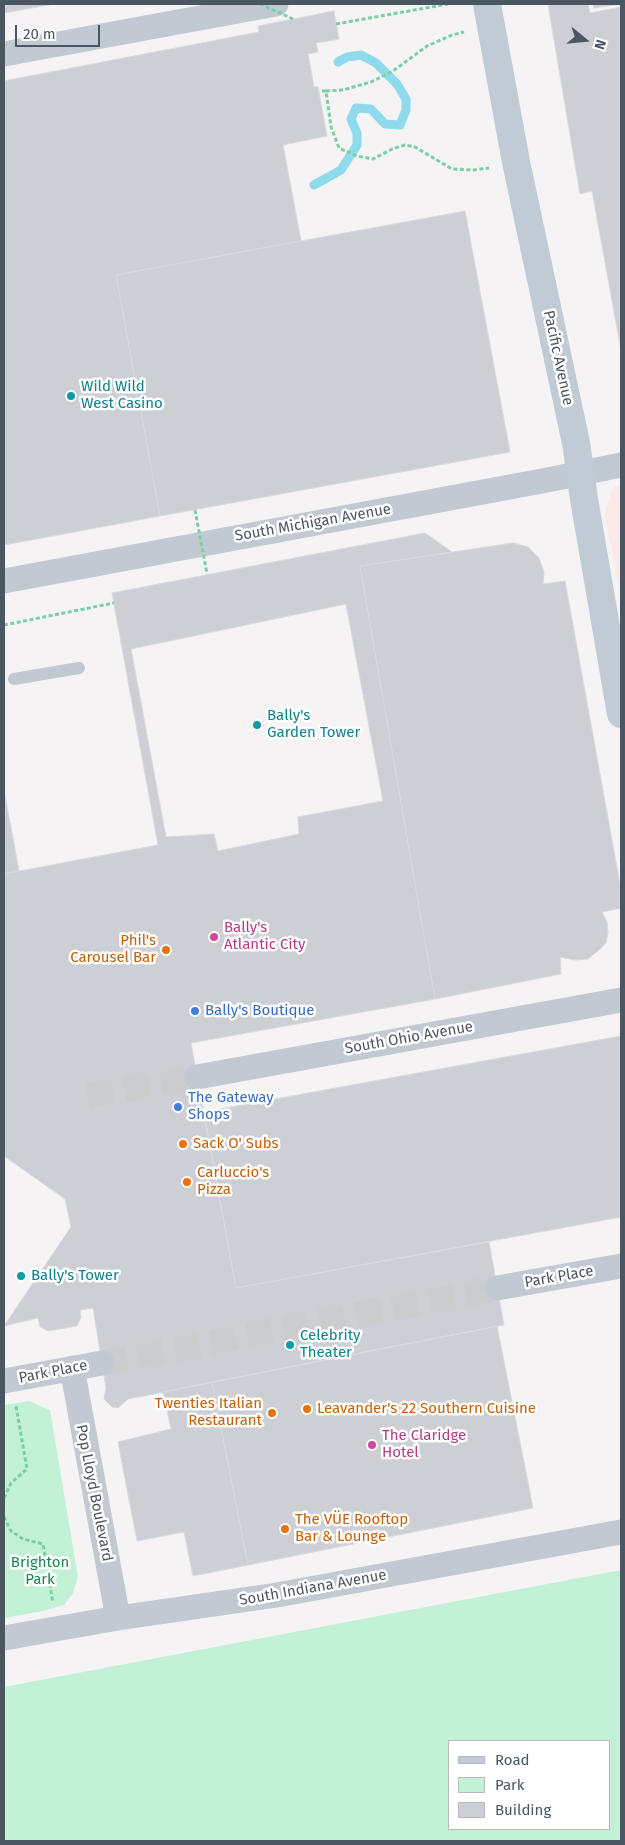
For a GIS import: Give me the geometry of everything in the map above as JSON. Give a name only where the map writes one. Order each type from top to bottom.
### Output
[{"type":"street","points":[[4,54],[284,11]]},
{"type":"street","name":"Pacific Avenue","points":[[489,15],[516,162],[576,443],[621,714]]},
{"type":"street","name":"South Michigan Avenue","points":[[4,581],[621,465]]},
{"type":"street","name":"South Ohio Avenue","points":[[197,1077],[621,1000]]},
{"type":"street","name":"Park Place","points":[[496,1288],[621,1266]]},
{"type":"street","name":"Park Place","points":[[7,1380],[102,1363]]},
{"type":"street","name":"Pop Lloyd Boulevard","points":[[72,1368],[118,1618]]},
{"type":"street","name":"South Indiana Avenue","points":[[4,1638],[118,1618],[278,1595],[621,1532]]},
{"type":"lane","points":[[14,679],[79,668]]},
{"type":"path","points":[[260,4],[284,11]]},
{"type":"path","points":[[336,24],[448,4]]},
{"type":"path","points":[[489,15],[427,46],[393,71],[371,82],[343,90],[324,91],[331,126],[339,148],[357,156],[373,159],[392,149],[405,145],[415,147],[452,169],[474,170],[516,162]]},
{"type":"path","points":[[195,510],[207,574]]},
{"type":"path","points":[[4,625],[114,603]]},
{"type":"path","points":[[4,1498],[11,1483],[27,1469],[7,1380]]},
{"type":"path","points":[[4,1517],[11,1531],[23,1539],[43,1544],[57,1628]]},
{"type":"shaded area","points":[[621,483],[621,596],[605,516],[612,490]]},
{"type":"green space","name":"Brighton Park","points":[[29,1401],[50,1410],[78,1577],[73,1593],[64,1605],[4,1618],[4,1405]]},
{"type":"green space","points":[[621,1570],[621,1841],[4,1841],[4,1687]]},
{"type":"building","points":[[4,4],[54,4],[4,13]]},
{"type":"building","points":[[548,4],[588,4],[590,13],[621,7],[621,350],[592,191],[580,194]]},
{"type":"building","points":[[593,4],[621,4],[594,8]]},
{"type":"building","name":"Wild Wild West Casino","points":[[334,11],[339,39],[316,43],[318,52],[308,54],[314,87],[318,87],[327,136],[283,145],[301,241],[116,275],[160,516],[4,545],[4,81],[259,32],[258,26]]},
{"type":"building","points":[[465,211],[510,452],[160,516],[116,275]]},
{"type":"building","name":"Bally's Atlantic City","points":[[425,533],[452,552],[360,566],[435,999],[191,1043],[236,1288],[489,1242],[504,1325],[128,1399],[118,1408],[112,1407],[104,1399],[106,1388],[93,1308],[80,1310],[81,1317],[77,1326],[48,1331],[40,1327],[38,1318],[4,1326],[4,874],[158,845],[112,593]]},
{"type":"building","points":[[513,543],[528,547],[539,558],[544,572],[543,584],[565,581],[621,890],[621,908],[602,912],[607,922],[606,943],[588,959],[575,960],[560,957],[561,974],[435,999],[360,566]]},
{"type":"building","name":"Bally's Garden Tower","points":[[346,604],[383,801],[298,817],[299,834],[218,851],[214,834],[166,837],[131,649]]},
{"type":"building","points":[[4,790],[19,871],[4,874]]},
{"type":"building","points":[[621,1036],[621,1217],[236,1288],[204,1112]]},
{"type":"building","name":"Bally's Tower","points":[[4,1156],[65,1199],[71,1227],[4,1326]]},
{"type":"building","name":"The Claridge Hotel","points":[[497,1326],[533,1508],[248,1565],[212,1382]]},
{"type":"building","points":[[212,1382],[248,1565],[193,1576],[184,1532],[137,1541],[118,1442],[171,1429],[163,1392]]},
{"type":"waterway","points":[[314,185],[341,170],[357,145],[357,133],[351,119],[356,108],[371,109],[385,124],[400,125],[406,110],[406,99],[397,84],[376,63],[361,55],[347,57],[338,62]]},
{"type":"tunnel","points":[[88,1096],[197,1077]]},
{"type":"tunnel","points":[[102,1363],[497,1288]]},
{"type":"place","name":"Wild Wild West Casino","points":[[71,396]]},
{"type":"place","name":"Bally's Garden Tower","points":[[257,725]]},
{"type":"place","name":"Bally's Atlantic City","points":[[214,937]]},
{"type":"place","name":"Phil's Carousel Bar","points":[[166,950]]},
{"type":"place","name":"Bally's Boutique","points":[[195,1011]]},
{"type":"place","name":"The Gateway Shops","points":[[178,1107]]},
{"type":"place","name":"Sack O' Subs","points":[[183,1144]]},
{"type":"place","name":"Carluccio's Pizza","points":[[187,1182]]},
{"type":"place","name":"Bally's Tower","points":[[21,1276]]},
{"type":"place","name":"Celebrity Theater","points":[[290,1345]]},
{"type":"place","name":"Leavander's 22 Southern Cuisine","points":[[307,1409]]},
{"type":"place","name":"Twenties Italian Restaurant","points":[[272,1413]]},
{"type":"place","name":"The Claridge Hotel","points":[[372,1445]]},
{"type":"place","name":"The VÜE Rooftop Bar & Lounge","points":[[285,1529]]}]
